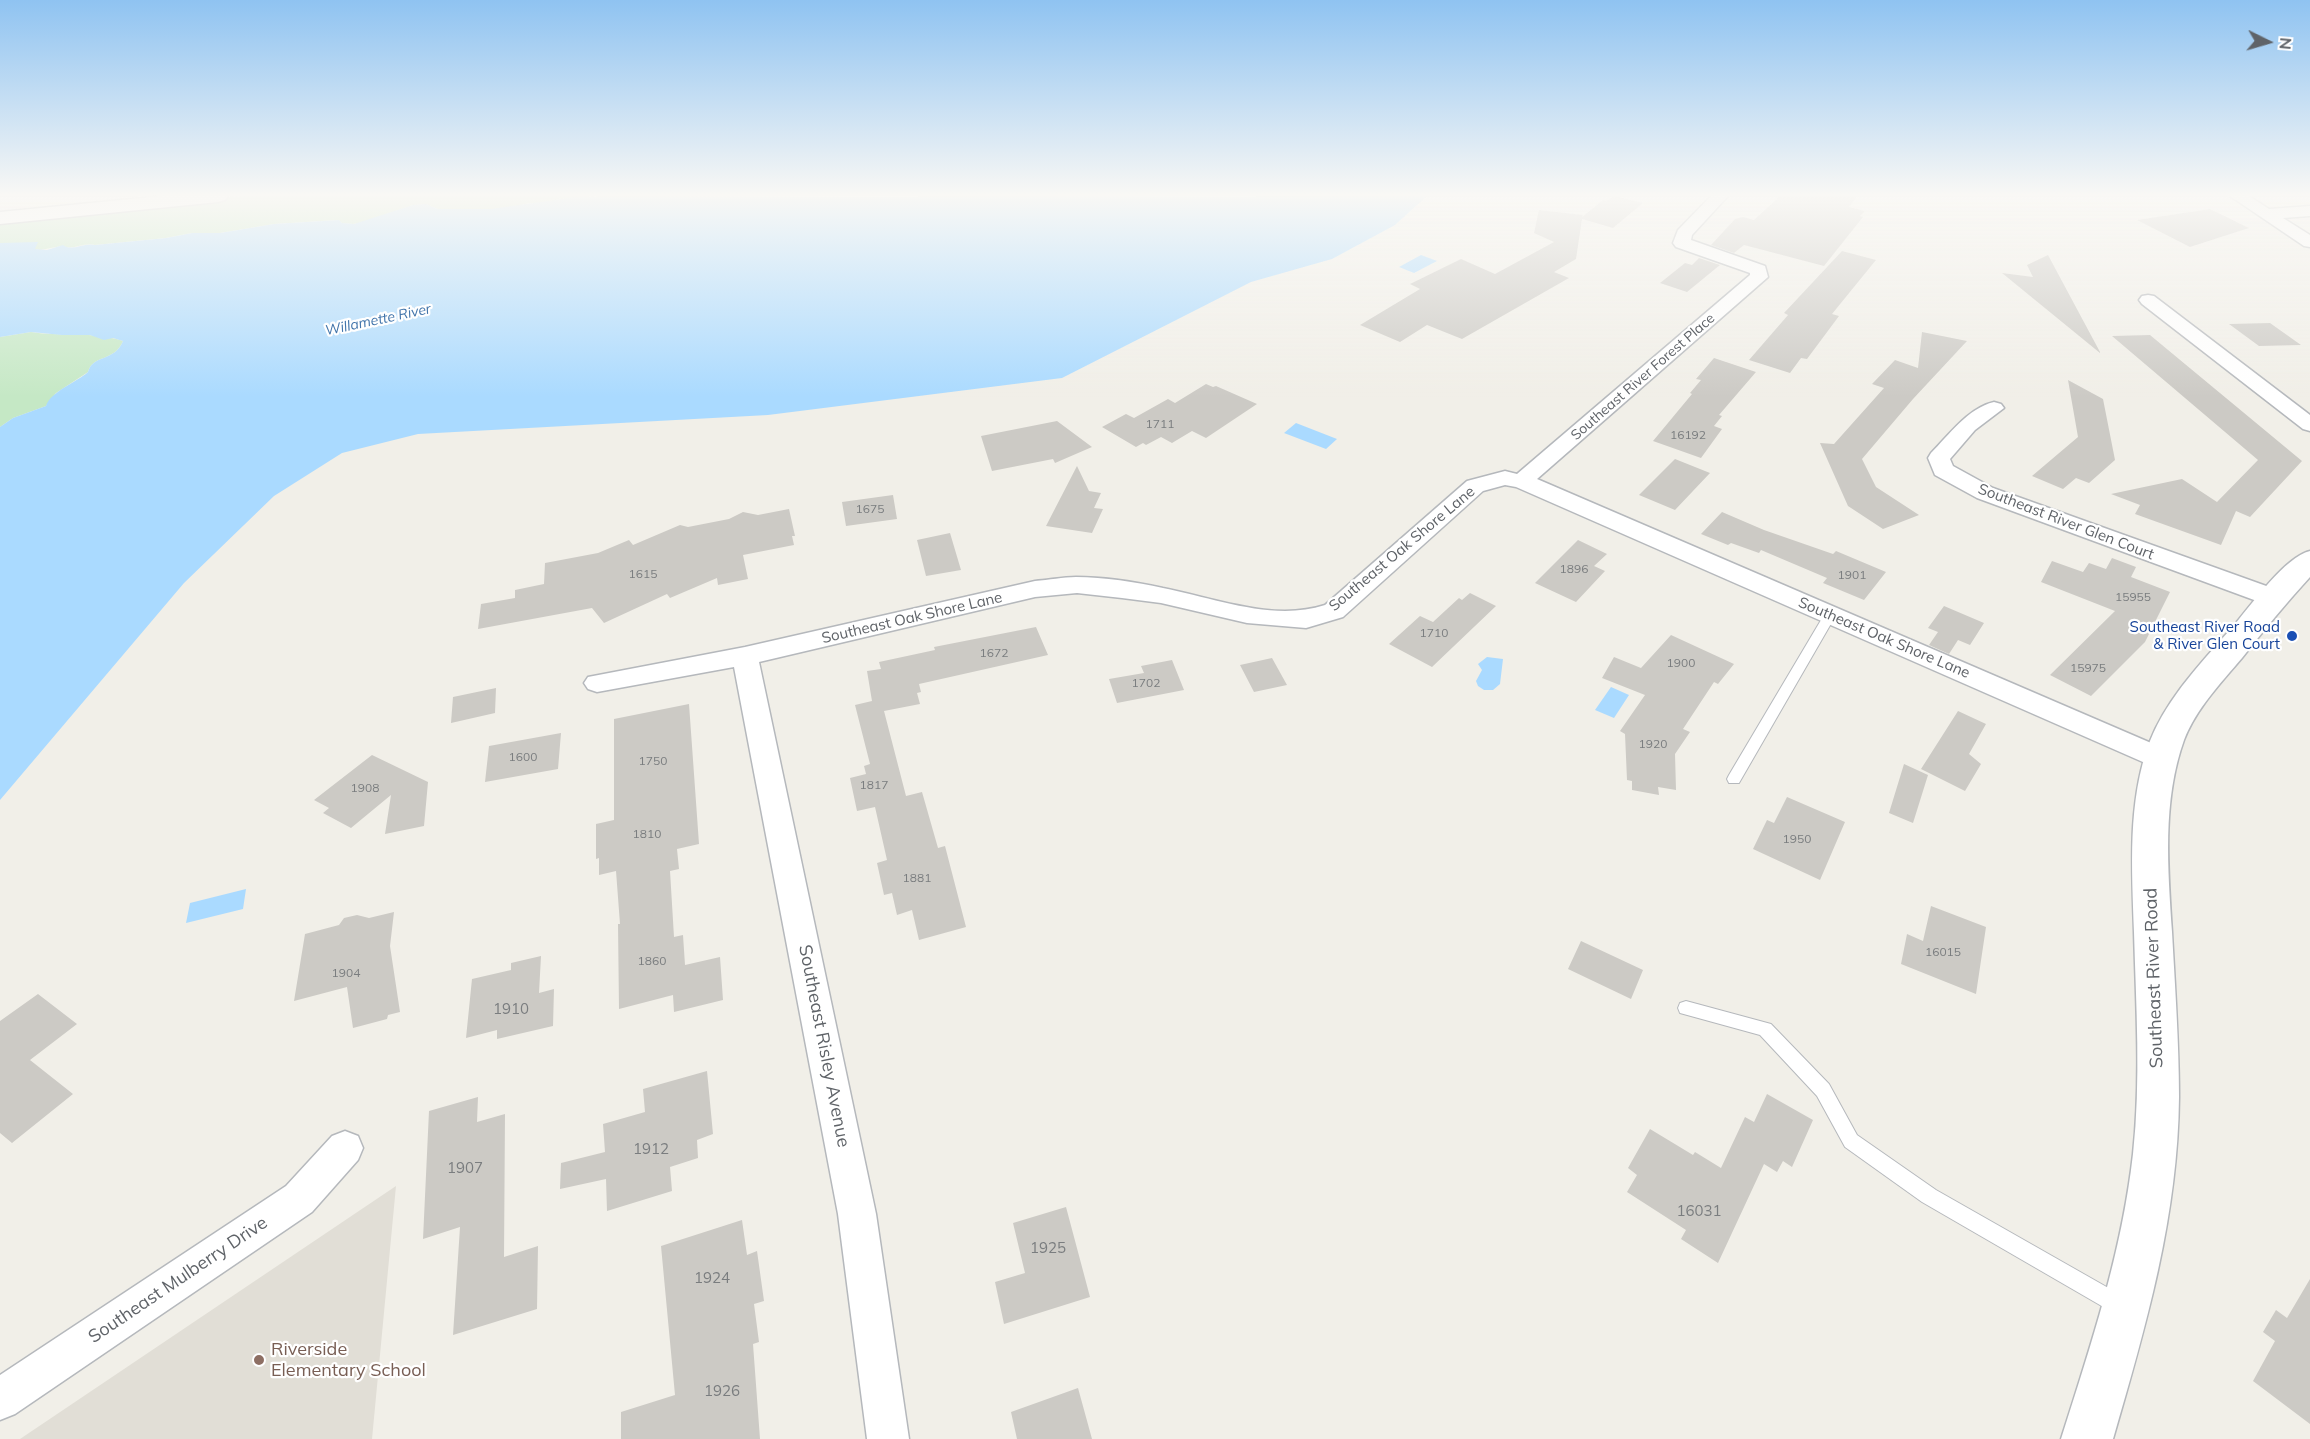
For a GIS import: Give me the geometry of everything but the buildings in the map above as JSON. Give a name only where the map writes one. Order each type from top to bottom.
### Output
[{"type":"street","name":"Southeast River Forest Place","points":[[1521,481],[1759,277],[1759,270],[1744,263]]},
{"type":"street","points":[[2148,300],[2310,425]]},
{"type":"street","name":"Southeast River Glen Court","points":[[1994,408],[1968,426],[1939,458],[1943,470],[1985,493],[2274,598]]},
{"type":"street","name":"Southeast Oak Shore Lane","points":[[597,683],[745,656],[1035,589],[1077,585],[1161,595],[1247,615],[1306,620],[1334,611],[1475,486],[1505,478],[1521,481],[2162,759]]},
{"type":"street","name":"Southeast River Road","points":[[2087,1439],[2126,1310],[2147,1222],[2155,1152],[2156,1037],[2150,873],[2152,828],[2162,759],[2168,739],[2205,680],[2274,598],[2310,560]]},
{"type":"street","name":"Southeast Risley Avenue","points":[[745,656],[857,1214],[888,1439]]},
{"type":"street","name":"Southeast Mulberry Drive","points":[[0,1399],[299,1199],[345,1148]]},
{"type":"lane","points":[[1734,778],[1830,615]]},
{"type":"lane","points":[[1686,1008],[1765,1029],[1823,1089],[1851,1141],[1929,1196],[2126,1310]]},
{"type":"shaded area","name":"Riverside Elementary School","points":[[396,1186],[372,1439],[20,1439]]},
{"type":"green space","points":[[31,332],[100,336],[123,341],[115,352],[94,363],[88,372],[56,393],[46,406],[13,418],[0,427],[0,337]]},
{"type":"water","name":"Willamette River","points":[[0,263],[1317,263],[1251,282],[1062,378],[768,415],[418,434],[342,453],[274,496],[184,583],[0,800],[0,427],[13,418],[46,406],[53,396],[88,372],[94,363],[115,352],[123,341],[113,338],[104,340],[90,335],[31,332],[0,337]]},
{"type":"water","points":[[1406,263],[1433,263],[1414,273],[1399,267]]},
{"type":"water","points":[[1296,423],[1337,439],[1326,449],[1284,433]]},
{"type":"water","points":[[1487,657],[1503,659],[1500,684],[1493,690],[1484,690],[1478,686],[1476,681],[1482,670],[1478,664]]},
{"type":"water","points":[[1611,687],[1629,695],[1614,718],[1595,710]]},
{"type":"water","points":[[246,889],[243,909],[186,923],[190,903]]},
{"type":"place","name":"Southeast River Road & River Glen Court","points":[[2292,636]]},
{"type":"place","name":"Riverside Elementary School","points":[[259,1360]]}]
